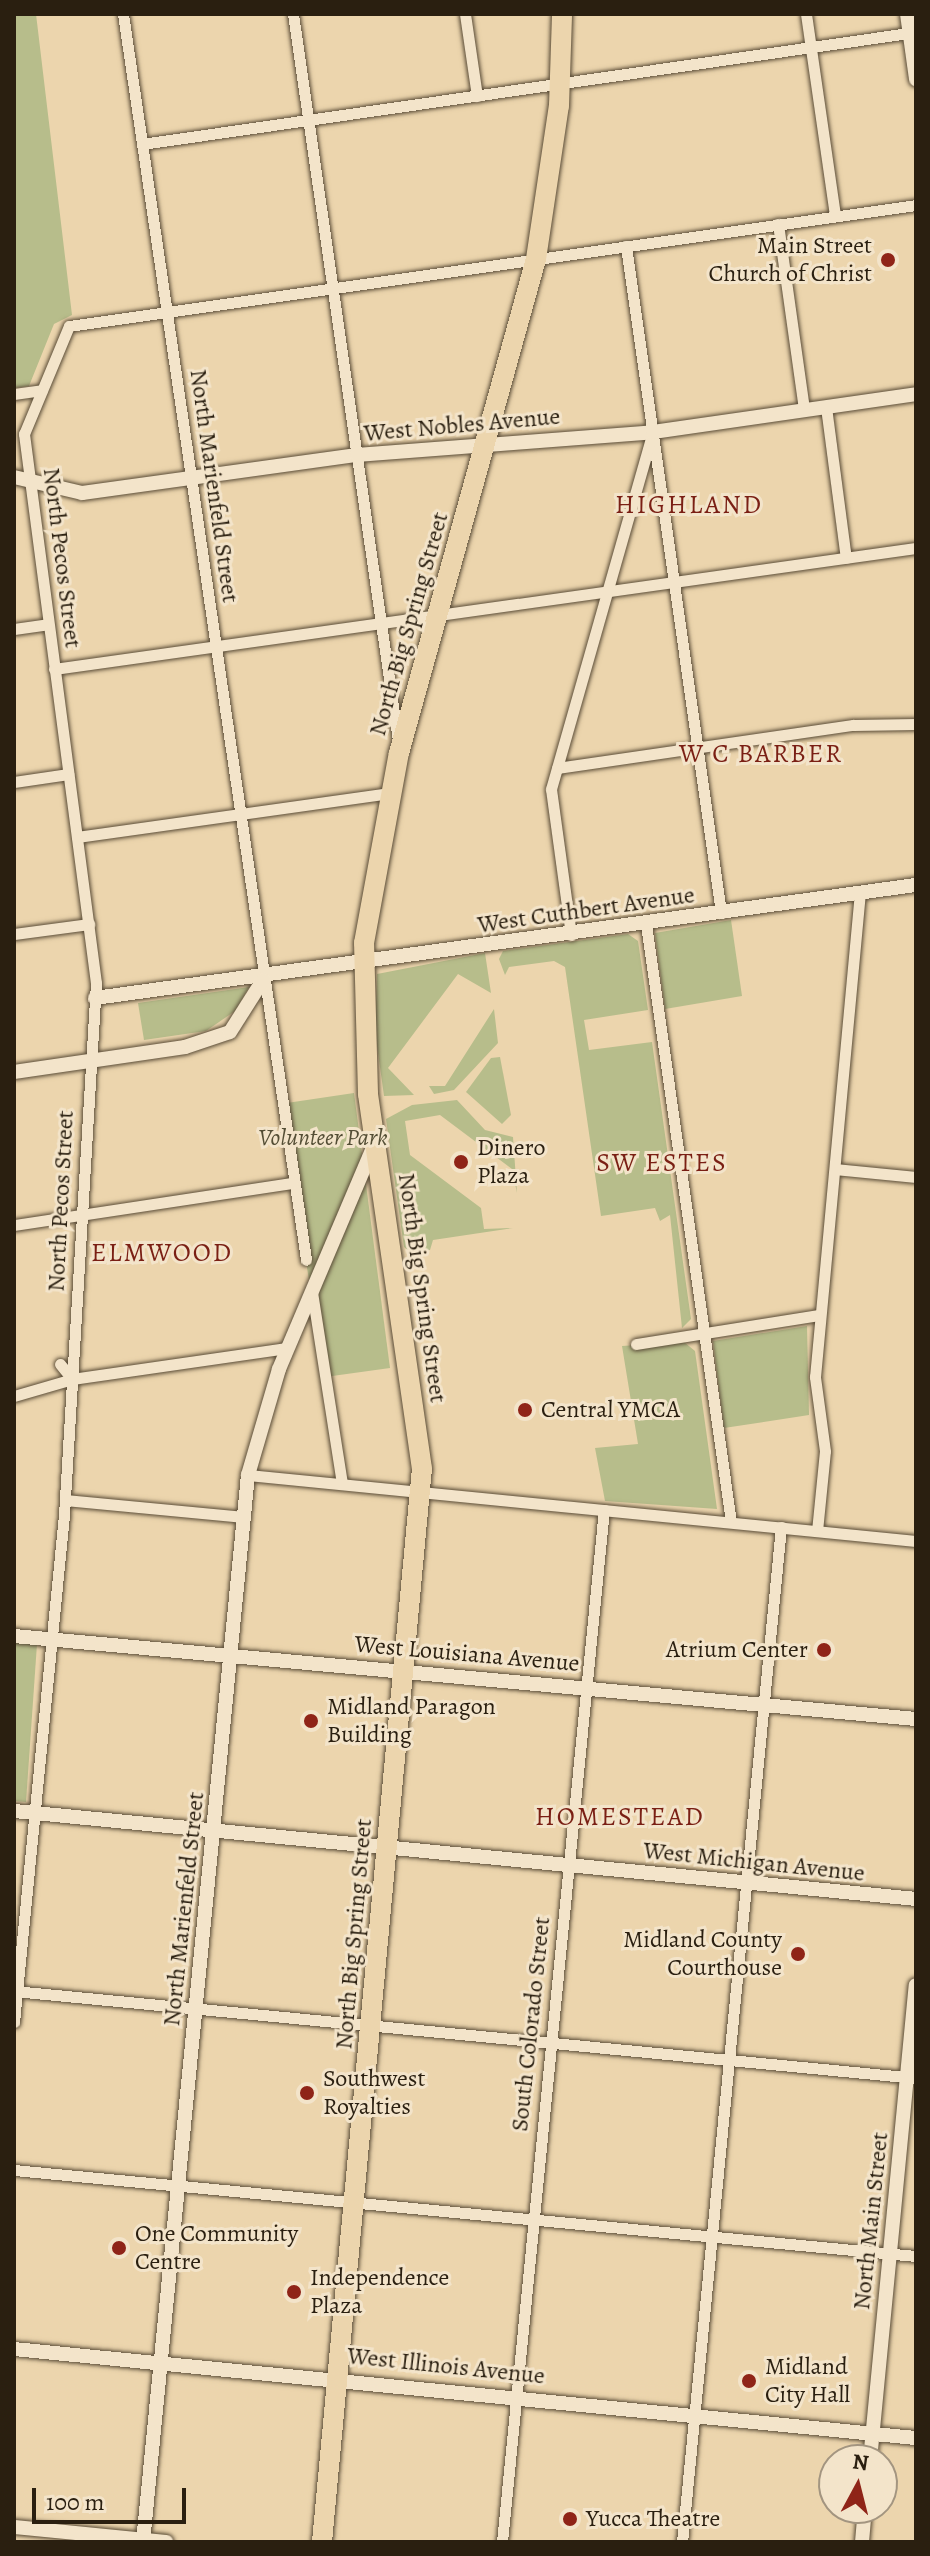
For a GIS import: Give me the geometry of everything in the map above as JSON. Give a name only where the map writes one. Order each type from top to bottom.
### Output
[{"type":"highway","name":"North Big Spring Street","points":[[322,2542],[373,2026],[422,1469],[374,1143],[362,965],[399,753],[536,259],[560,84],[562,14]]},
{"type":"street","name":"North Marienfeld Street","points":[[123,14],[306,1260]]},
{"type":"street","points":[[293,14],[399,753]]},
{"type":"street","points":[[465,14],[477,96]]},
{"type":"street","points":[[806,14],[835,216]]},
{"type":"street","points":[[907,14],[913,33],[916,79]]},
{"type":"street","points":[[142,144],[913,33]]},
{"type":"street","points":[[166,312],[916,205]]},
{"type":"street","points":[[778,224],[804,410]]},
{"type":"street","points":[[626,246],[721,913]]},
{"type":"street","name":"North Pecos Street","points":[[14,2022],[65,1500],[95,998],[89,924],[48,624],[22,478],[24,434],[69,326],[166,312]]},
{"type":"street","points":[[14,394],[42,390]]},
{"type":"street","name":"West Nobles Avenue","points":[[22,478],[82,493],[357,455],[653,432],[916,394]]},
{"type":"street","points":[[826,407],[846,558]]},
{"type":"street","points":[[571,935],[551,789],[653,432]]},
{"type":"street","points":[[54,669],[916,548]]},
{"type":"street","points":[[14,629],[48,624]]},
{"type":"street","points":[[557,768],[698,747],[916,724]]},
{"type":"street","points":[[14,782],[68,774]]},
{"type":"street","points":[[77,837],[390,793]]},
{"type":"street","name":"West Cuthbert Avenue","points":[[95,998],[262,972],[362,965],[916,885]]},
{"type":"street","points":[[817,1531],[825,1451],[815,1377],[860,894]]},
{"type":"street","points":[[14,934],[89,924]]},
{"type":"street","points":[[646,924],[731,1522]]},
{"type":"street","points":[[14,1072],[230,1032],[262,972]]},
{"type":"street","name":"North Marienfeld Street","points":[[143,2541],[248,1475],[287,1348],[374,1143]]},
{"type":"street","points":[[835,1169],[916,1177]]},
{"type":"street","points":[[14,1225],[293,1183]]},
{"type":"street","points":[[311,1289],[342,1484]]},
{"type":"street","points":[[636,1344],[820,1315]]},
{"type":"street","points":[[14,1396],[72,1379],[287,1348]]},
{"type":"street","points":[[60,1364],[72,1379]]},
{"type":"street","points":[[248,1475],[916,1541]]},
{"type":"street","points":[[65,1500],[244,1517]]},
{"type":"street","name":"South Colorado Street","points":[[502,2542],[604,1510]]},
{"type":"street","points":[[682,2542],[781,1527]]},
{"type":"street","name":"West Louisiana Avenue","points":[[14,1636],[231,1652],[916,1719]]},
{"type":"street","name":"West Michigan Avenue","points":[[14,1811],[916,1899]]},
{"type":"street","name":"North Main Street","points":[[871,2444],[912,2077],[916,1985]]},
{"type":"street","points":[[16,1991],[912,2077]]},
{"type":"street","points":[[14,2170],[916,2256]]},
{"type":"street","name":"West Illinois Avenue","points":[[14,2349],[339,2377],[916,2438]]},
{"type":"street","points":[[14,2527],[166,2542]]},
{"type":"green space","points":[[14,14],[36,14],[72,315],[54,324],[29,386],[14,388]]},
{"type":"green space","points":[[731,920],[742,996],[665,1009],[655,933]]},
{"type":"green space","points":[[628,934],[638,941],[648,1010],[584,1020],[589,1050],[652,1042],[691,1319],[682,1328],[670,1215],[660,1221],[655,1208],[601,1216],[565,967],[554,961],[509,967],[505,975],[499,959],[503,951]]},
{"type":"green space","points":[[485,953],[491,993],[458,974],[388,1068],[414,1095],[384,1096],[375,1031],[377,974]]},
{"type":"green space","points":[[249,987],[235,1011],[206,1031],[144,1040],[138,1003]]},
{"type":"green space","points":[[494,1009],[498,1043],[454,1090],[434,1094],[429,1086],[445,1086]]},
{"type":"green space","points":[[500,1057],[511,1115],[502,1124],[466,1092],[491,1058]]},
{"type":"green space","name":"Volunteer Park","points":[[354,1093],[390,1368],[325,1377],[280,1104]]},
{"type":"green space","points":[[457,1100],[485,1130],[513,1137],[517,1193],[512,1169],[440,1115],[405,1121],[410,1155],[481,1208],[484,1229],[513,1228],[433,1240],[430,1250],[410,1252],[404,1247],[386,1119],[412,1105]]},
{"type":"green space","points":[[807,1326],[809,1415],[724,1428],[713,1341]]},
{"type":"green space","points":[[684,1342],[695,1351],[717,1509],[605,1501],[595,1448],[638,1444],[622,1346]]},
{"type":"green space","points":[[14,1642],[37,1644],[26,1802],[14,1801]]},
{"type":"place","name":"Main Street Church of Christ","points":[[888,260]]},
{"type":"place","name":"Dinero Plaza","points":[[461,1162]]},
{"type":"place","name":"Central YMCA","points":[[525,1410]]},
{"type":"place","name":"Atrium Center","points":[[824,1650]]},
{"type":"place","name":"Midland Paragon Building","points":[[311,1721]]},
{"type":"place","name":"Midland County Courthouse","points":[[798,1954]]},
{"type":"place","name":"Southwest Royalties","points":[[307,2093]]},
{"type":"place","name":"One Community Centre","points":[[119,2248]]},
{"type":"place","name":"Independence Plaza","points":[[294,2292]]},
{"type":"place","name":"Midland City Hall","points":[[749,2381]]},
{"type":"place","name":"Yucca Theatre","points":[[570,2519]]},
{"type":"district","name":"HIGHLAND","points":[[689,505]]},
{"type":"district","name":"W C BARBER","points":[[761,754]]},
{"type":"district","name":"SW ESTES","points":[[662,1163]]},
{"type":"district","name":"ELMWOOD","points":[[162,1253]]},
{"type":"district","name":"HOMESTEAD","points":[[620,1817]]}]
